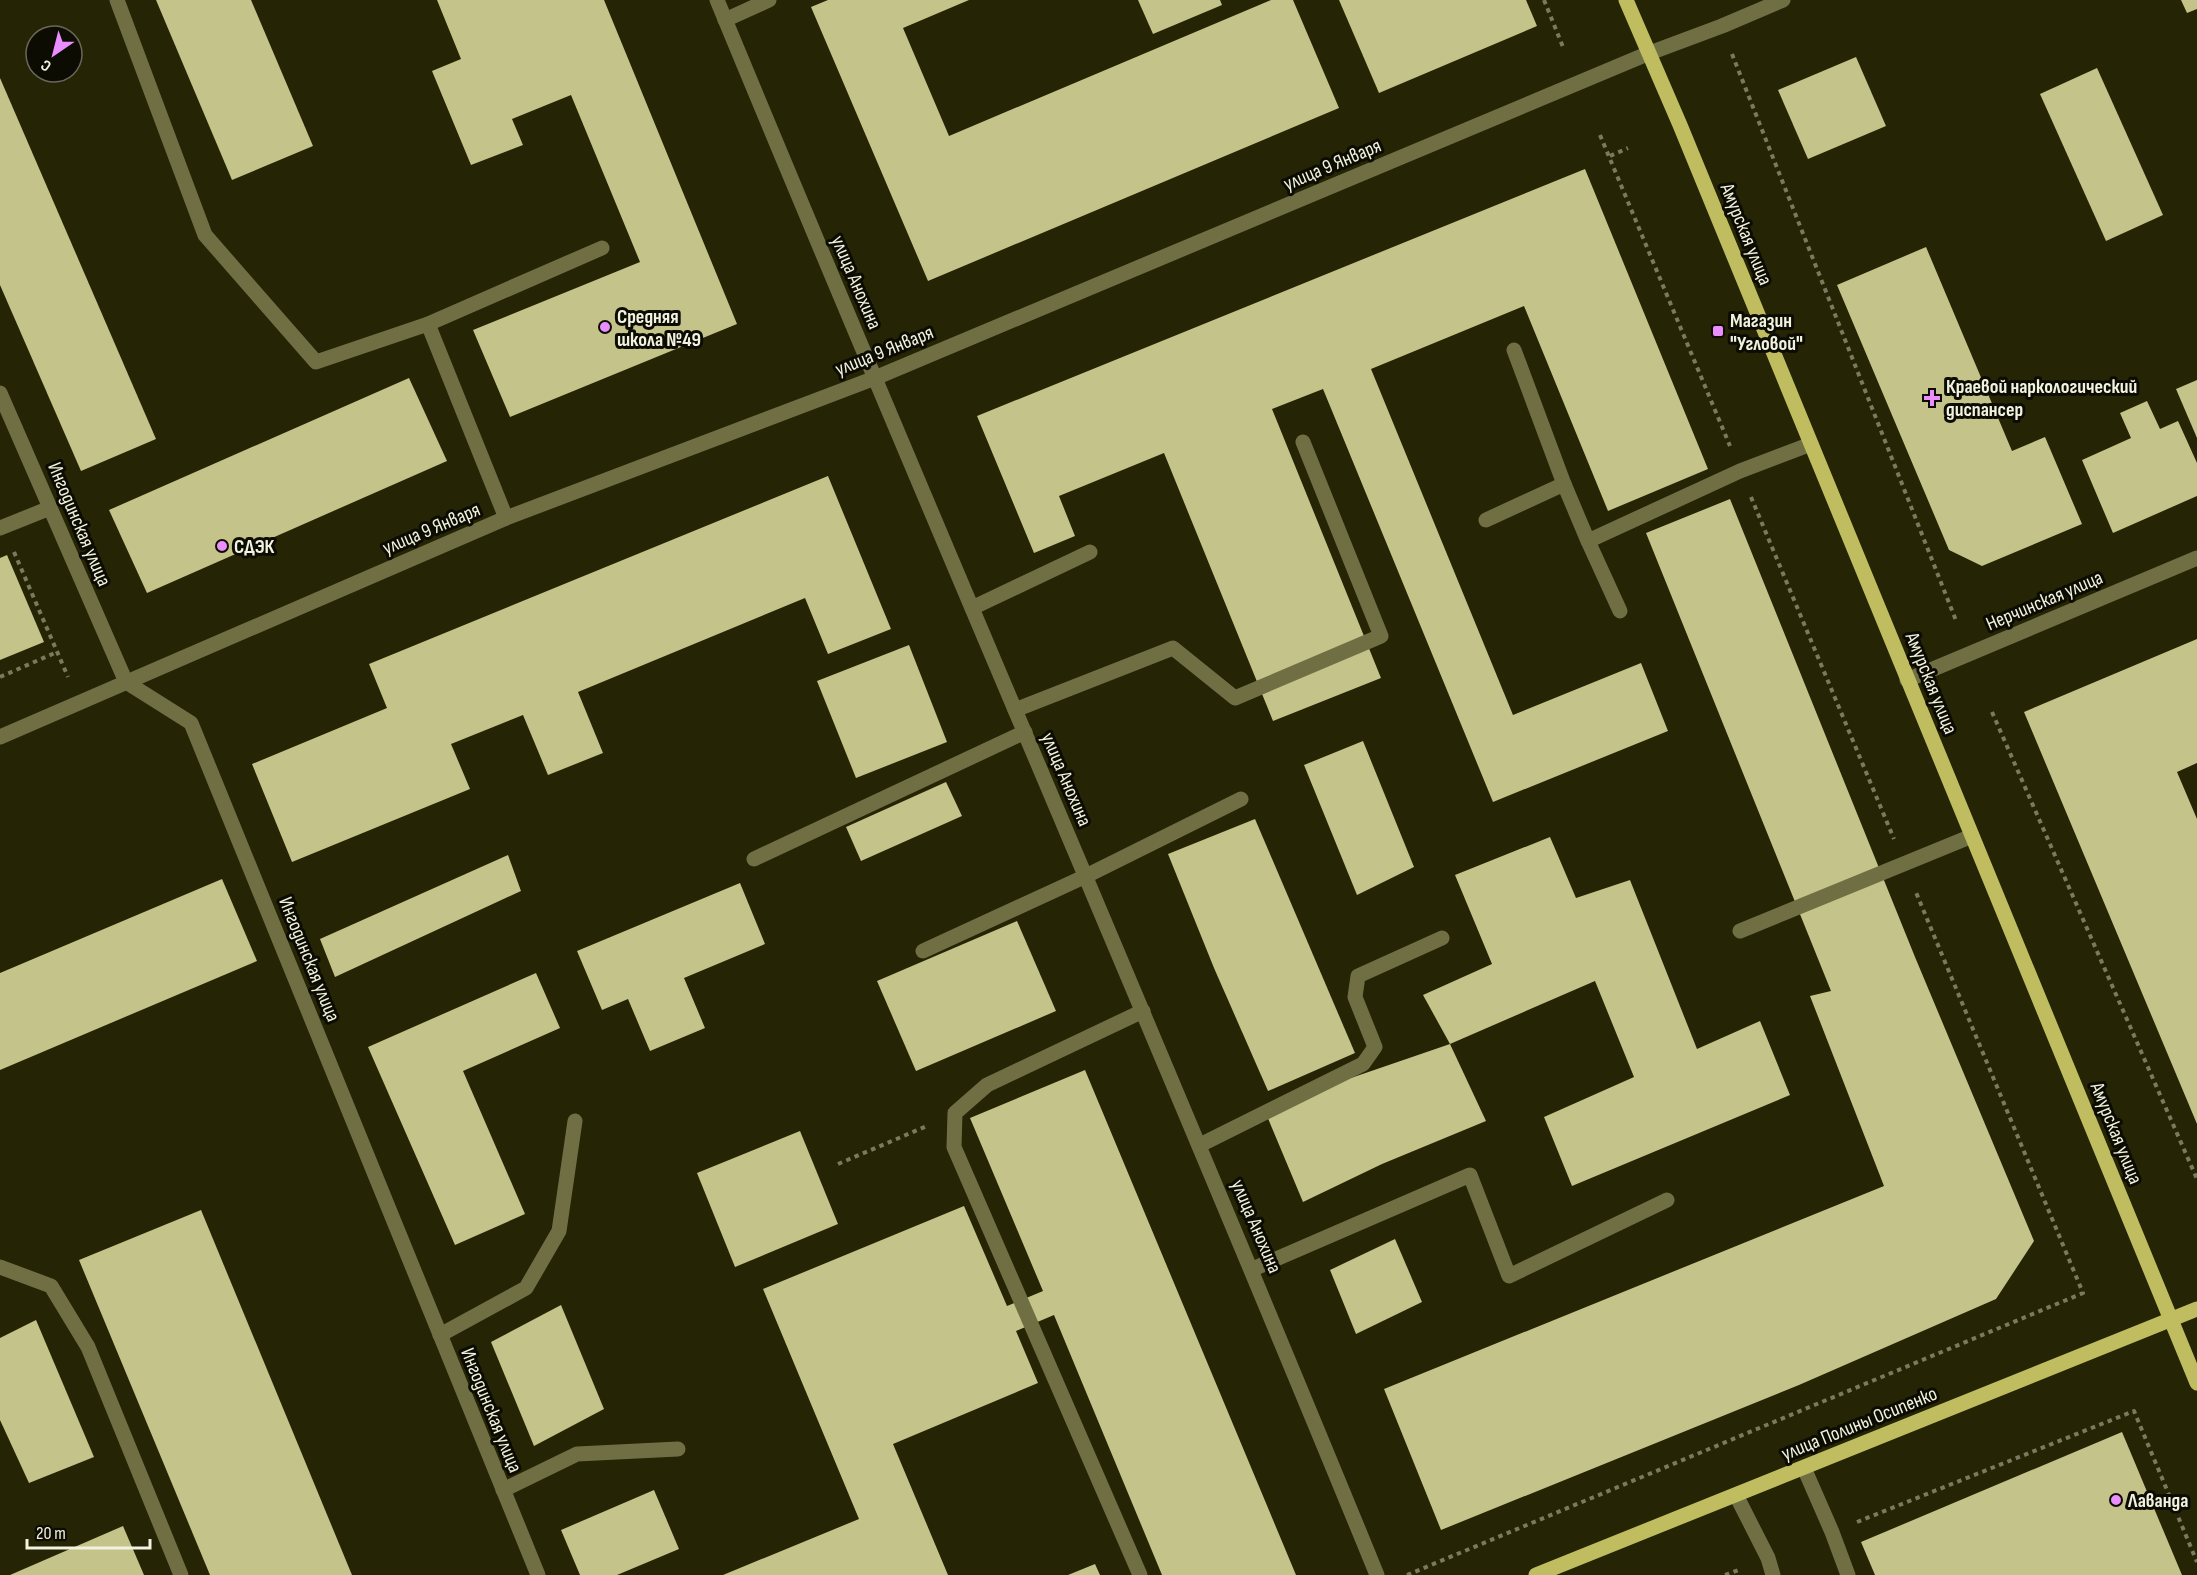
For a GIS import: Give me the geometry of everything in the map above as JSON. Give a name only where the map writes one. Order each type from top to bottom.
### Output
[{"type":"main road","name":"Амурская улица","points":[[1626,0],[1647,54],[1680,126],[2197,1383]]},
{"type":"main road","name":"улица Полины Осипенко","points":[[1536,1575],[2197,1309]]},
{"type":"street","points":[[117,0],[205,235],[316,362],[428,324],[602,248]]},
{"type":"street","name":"улица Анохина","points":[[717,0],[1252,1269],[1377,1575]]},
{"type":"street","points":[[725,20],[769,0]]},
{"type":"street","name":"улица 9 Января","points":[[0,737],[506,519],[875,378],[1647,54],[1722,26],[1782,0]]},
{"type":"street","points":[[428,324],[506,519]]},
{"type":"street","points":[[1514,350],[1564,484],[1620,611]]},
{"type":"street","name":"Ингодинская улица","points":[[0,393],[126,682],[191,723],[537,1575]]},
{"type":"street","points":[[1015,710],[1173,648],[1235,698],[1381,636],[1303,442]]},
{"type":"street","points":[[1588,541],[1740,471],[1811,444]]},
{"type":"street","points":[[1486,520],[1564,484]]},
{"type":"street","points":[[1,527],[50,508]]},
{"type":"street","points":[[972,608],[1090,552]]},
{"type":"street","name":"Нерчинская улица","points":[[1907,680],[2197,558]]},
{"type":"street","points":[[754,859],[1024,732]]},
{"type":"street","points":[[923,951],[1086,876],[1241,799]]},
{"type":"street","points":[[1740,931],[1972,836]]},
{"type":"street","points":[[1200,1145],[1363,1064],[1375,1047],[1355,997],[1358,976],[1442,938]]},
{"type":"street","points":[[1140,1575],[954,1147],[955,1113],[987,1085],[1143,1011]]},
{"type":"street","points":[[440,1335],[526,1288],[559,1231],[575,1121]]},
{"type":"street","points":[[1252,1269],[1470,1175],[1509,1276],[1666,1200]]},
{"type":"street","points":[[0,1267],[51,1286],[88,1347],[181,1575]]},
{"type":"street","points":[[502,1490],[577,1454],[678,1449]]},
{"type":"street","points":[[1804,1468],[1848,1575]]},
{"type":"street","points":[[1736,1495],[1768,1558],[1773,1575]]},
{"type":"path","points":[[1544,0],[1563,46]]},
{"type":"path","points":[[1722,26],[1747,96],[1957,623]]},
{"type":"path","points":[[1407,1575],[2083,1293],[1600,135]]},
{"type":"path","points":[[1610,156],[1628,148]]},
{"type":"path","points":[[1,527],[79,703]]},
{"type":"path","points":[[0,676],[57,652]]},
{"type":"path","points":[[1992,712],[2197,1179]]},
{"type":"path","points":[[838,1164],[955,1113]]},
{"type":"path","points":[[1832,1532],[2134,1411],[2197,1562]]},
{"type":"path","points":[[1725,1575],[1768,1558]]},
{"type":"building","points":[[156,0],[251,0],[313,146],[232,180]]},
{"type":"building","points":[[437,0],[604,0],[737,324],[510,417],[473,330],[640,262],[571,95],[512,119],[523,145],[471,165],[432,71],[461,59]]},
{"type":"building","points":[[828,0],[969,0],[903,28],[949,136],[1271,0],[1293,0],[1339,108],[928,281],[811,7]]},
{"type":"building","points":[[1138,0],[1220,0],[1222,5],[1153,34]]},
{"type":"building","points":[[1339,0],[1526,0],[1537,26],[1379,93]]},
{"type":"building","points":[[2181,0],[2197,0],[2197,9],[2187,13]]},
{"type":"building","points":[[1856,57],[1886,126],[1808,159],[1778,90]]},
{"type":"building","points":[[2097,68],[2163,215],[2106,241],[2040,94]]},
{"type":"building","points":[[0,78],[156,439],[81,471],[0,285]]},
{"type":"building","points":[[1585,169],[1708,469],[1608,511],[1524,306],[1371,369],[1513,715],[1641,663],[1668,731],[1493,802],[1323,389],[1272,409],[1381,678],[1273,721],[1164,453],[1059,496],[1075,536],[1034,553],[977,416]]},
{"type":"building","points":[[1926,247],[2012,451],[2045,437],[2082,524],[1982,566],[1949,550],[1837,285]]},
{"type":"building","points":[[409,378],[447,461],[147,593],[109,510]]},
{"type":"building","points":[[2197,380],[2197,438],[2176,389]]},
{"type":"building","points":[[2147,401],[2160,429],[2178,421],[2197,463],[2197,496],[2113,533],[2082,460],[2131,438],[2120,413]]},
{"type":"building","points":[[828,476],[891,629],[828,654],[805,598],[578,692],[603,753],[548,775],[523,715],[451,744],[470,789],[292,862],[252,764],[387,708],[369,664]]},
{"type":"building","points":[[1730,499],[1915,957],[2034,1241],[1996,1299],[1799,1385],[1441,1530],[1384,1389],[1884,1186],[1810,996],[1831,991],[1646,533]]},
{"type":"building","points":[[7,555],[44,642],[0,660],[0,558]]},
{"type":"building","points":[[2197,639],[2197,763],[2177,772],[2197,819],[2197,1124],[2024,712]]},
{"type":"building","points":[[909,645],[947,742],[856,778],[817,681]]},
{"type":"building","points":[[1363,741],[1414,867],[1357,895],[1304,765]]},
{"type":"building","points":[[946,782],[962,816],[861,861],[846,827]]},
{"type":"building","points":[[1255,819],[1355,1053],[1268,1091],[1214,968],[1168,854]]},
{"type":"building","points":[[1550,837],[1576,898],[1630,880],[1697,1049],[1760,1021],[1790,1095],[1572,1186],[1544,1117],[1634,1077],[1595,981],[1450,1044],[1423,995],[1492,964],[1455,875]]},
{"type":"building","points":[[508,855],[521,891],[335,977],[320,939]]},
{"type":"building","points":[[222,879],[257,961],[0,1070],[0,973]]},
{"type":"building","points":[[740,883],[765,944],[684,978],[705,1028],[650,1051],[628,999],[602,1010],[577,951]]},
{"type":"building","points":[[1017,921],[1056,1011],[916,1071],[877,981]]},
{"type":"building","points":[[536,973],[560,1028],[463,1071],[525,1214],[455,1245],[368,1047]]},
{"type":"building","points":[[1450,1044],[1486,1121],[1382,1164],[1303,1202],[1267,1116],[1348,1079]]},
{"type":"building","points":[[1085,1070],[1296,1575],[1162,1575],[1054,1315],[1016,1331],[1038,1383],[893,1444],[948,1575],[723,1575],[859,1519],[763,1289],[964,1206],[1007,1306],[1043,1291],[970,1118]]},
{"type":"building","points":[[800,1131],[838,1224],[735,1267],[697,1173]]},
{"type":"building","points":[[201,1210],[352,1575],[210,1575],[79,1260]]},
{"type":"building","points":[[1395,1239],[1422,1302],[1356,1334],[1330,1270]]},
{"type":"building","points":[[561,1305],[604,1409],[534,1446],[491,1342]]},
{"type":"building","points":[[36,1320],[94,1457],[29,1483],[0,1420],[0,1338]]},
{"type":"building","points":[[2122,1432],[2182,1575],[1875,1575],[1861,1542]]},
{"type":"building","points":[[654,1490],[679,1549],[617,1575],[580,1575],[561,1530]]},
{"type":"building","points":[[123,1526],[144,1575],[10,1575]]},
{"type":"building","points":[[1095,1564],[1100,1575],[1068,1575]]},
{"type":"place","name":"Средняя школа №49","points":[[605,327]]},
{"type":"place","name":"Магазин \"Угловой\"","points":[[1718,331]]},
{"type":"place","name":"Краевой наркологический диспансер","points":[[1932,398]]},
{"type":"place","name":"СДЭК","points":[[222,546]]},
{"type":"place","name":"Лаванда","points":[[2116,1500]]}]
